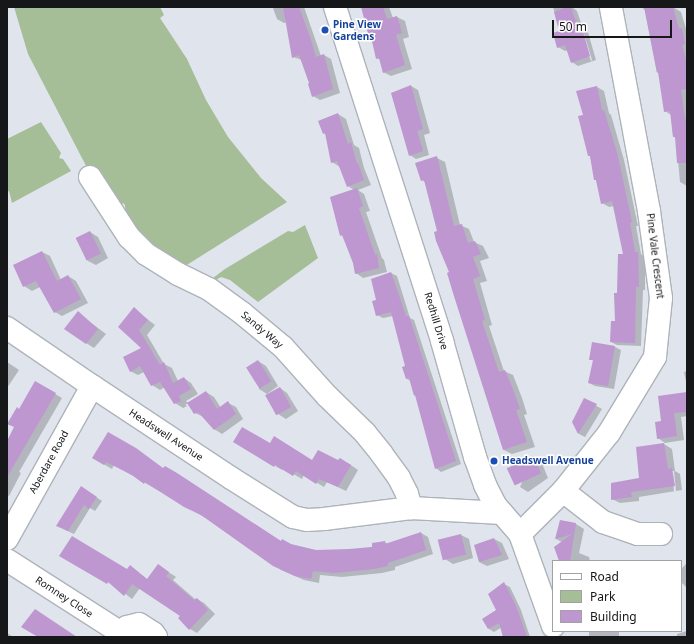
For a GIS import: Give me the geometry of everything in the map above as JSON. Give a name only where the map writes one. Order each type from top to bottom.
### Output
[{"type":"street","name":"Redhill Drive","points":[[335,7],[442,341],[475,457],[490,497],[520,534],[552,623]]},
{"type":"street","name":"Pine Vale Crescent","points":[[520,534],[563,491],[609,433],[655,357],[661,298],[649,211],[611,7]]},
{"type":"street","name":"Sandy Way","points":[[90,177],[129,237],[146,254],[178,274],[209,289],[242,313],[283,347],[381,453],[399,478],[407,494],[411,508]]},
{"type":"street","name":"Headswell Avenue","points":[[7,328],[231,478],[293,517],[307,520],[324,519],[411,508],[502,513]]},
{"type":"street","name":"Aberdare Road","points":[[7,539],[92,386]]},
{"type":"street","points":[[563,491],[604,522],[638,534],[661,534]]},
{"type":"street","name":"Romney Close","points":[[7,560],[120,635],[127,627],[139,624],[153,633],[156,637]]},
{"type":"green space","points":[[14,7],[160,7],[164,15],[160,18],[187,59],[206,100],[228,137],[261,178],[287,202],[182,268],[158,251],[126,219],[125,205],[123,203],[110,212],[28,54]]},
{"type":"green space","points":[[41,122],[61,153],[59,158],[63,159],[71,171],[12,203],[9,191],[7,192],[7,139]]},
{"type":"green space","points":[[305,225],[318,258],[258,302],[230,280],[221,277],[216,280],[213,278],[225,269],[288,231],[293,232]]},
{"type":"building","points":[[283,7],[299,7],[316,57],[324,54],[333,89],[312,97],[309,83],[299,55],[292,58]]},
{"type":"building","points":[[361,7],[383,7],[387,19],[397,16],[402,33],[396,35],[405,65],[383,73],[379,58],[376,59],[372,41],[370,41]]},
{"type":"building","points":[[571,7],[577,25],[581,24],[590,56],[571,63],[565,45],[557,48],[553,33],[559,31],[554,12]]},
{"type":"building","points":[[644,7],[673,7],[679,29],[682,28],[685,44],[682,45],[687,63],[687,89],[681,90],[685,119],[687,119],[687,163],[677,163],[675,137],[673,137],[670,111],[664,112],[658,72],[657,73]]},
{"type":"building","points":[[411,85],[423,129],[417,131],[423,151],[409,156],[391,93]]},
{"type":"building","points":[[597,86],[602,110],[604,110],[618,156],[632,222],[630,223],[635,252],[638,252],[639,287],[636,287],[635,343],[610,342],[611,321],[615,321],[614,293],[617,293],[618,254],[623,254],[612,201],[601,204],[596,180],[594,180],[590,156],[588,156],[578,116],[583,115],[576,91]]},
{"type":"building","points":[[338,113],[348,144],[351,142],[357,164],[358,163],[364,180],[347,187],[337,161],[331,163],[325,133],[323,134],[318,121]]},
{"type":"building","points":[[437,156],[454,226],[462,224],[468,243],[475,241],[481,254],[473,257],[480,276],[473,279],[485,320],[482,321],[499,372],[505,370],[520,409],[516,410],[527,442],[503,450],[453,293],[447,273],[449,272],[436,241],[434,232],[437,231],[424,180],[421,181],[415,163]]},
{"type":"building","points":[[357,188],[363,206],[359,208],[375,255],[377,254],[379,268],[355,274],[353,263],[342,235],[340,236],[330,197]]},
{"type":"building","points":[[90,231],[101,253],[87,260],[76,238]]},
{"type":"building","points":[[42,251],[57,281],[68,275],[81,299],[54,313],[36,281],[23,287],[13,265]]},
{"type":"building","points":[[391,272],[406,316],[409,316],[456,461],[435,469],[415,395],[414,396],[409,378],[406,379],[402,367],[405,366],[391,312],[376,316],[372,301],[376,300],[371,279]]},
{"type":"building","points":[[134,307],[148,320],[139,330],[160,365],[164,362],[173,383],[184,377],[191,389],[179,396],[181,401],[174,404],[160,382],[151,386],[140,366],[130,372],[123,357],[141,348],[118,327]]},
{"type":"building","points":[[78,311],[98,329],[86,344],[64,329]]},
{"type":"building","points":[[592,342],[615,346],[608,386],[588,383],[593,360],[589,360]]},
{"type":"building","points":[[258,360],[271,381],[259,389],[246,367]]},
{"type":"building","points":[[35,381],[56,393],[7,477],[7,441],[14,427],[7,424],[17,407],[19,409]]},
{"type":"building","points":[[280,387],[291,407],[276,415],[265,395]]},
{"type":"building","points":[[206,391],[217,409],[228,401],[236,414],[214,430],[198,412],[194,414],[187,403]]},
{"type":"building","points":[[687,392],[687,412],[674,413],[677,436],[657,439],[655,422],[661,421],[658,396]]},
{"type":"building","points":[[584,398],[597,404],[578,434],[572,422]]},
{"type":"building","points":[[242,427],[270,443],[274,436],[312,460],[318,450],[338,460],[340,458],[351,465],[338,487],[319,479],[316,484],[296,471],[293,476],[275,465],[274,467],[233,442]]},
{"type":"building","points":[[108,432],[136,448],[163,468],[165,466],[177,473],[281,541],[282,539],[291,544],[316,550],[349,549],[372,547],[372,543],[385,541],[385,544],[421,532],[426,550],[388,563],[388,566],[374,569],[334,573],[313,571],[311,579],[295,576],[273,566],[201,515],[184,507],[145,482],[144,484],[132,475],[106,462],[104,465],[92,458]]},
{"type":"building","points":[[664,443],[668,469],[672,468],[675,486],[631,492],[632,497],[611,500],[611,483],[639,478],[636,447]]},
{"type":"building","points":[[533,456],[541,473],[515,485],[507,468]]},
{"type":"building","points":[[81,486],[97,497],[89,509],[84,505],[68,531],[56,526]]},
{"type":"building","points":[[560,520],[576,523],[570,560],[559,560],[554,547],[572,534],[555,539]]},
{"type":"building","points":[[461,534],[466,554],[443,560],[438,540]]},
{"type":"building","points":[[72,536],[127,569],[130,565],[147,579],[158,564],[169,572],[166,576],[194,600],[197,598],[208,610],[189,630],[178,618],[180,616],[132,584],[124,596],[108,582],[107,584],[59,556]]},
{"type":"building","points":[[494,538],[502,555],[479,562],[474,545]]},
{"type":"building","points":[[504,582],[516,606],[527,637],[503,637],[499,623],[488,629],[482,619],[496,610],[488,594]]},
{"type":"building","points":[[35,609],[77,637],[38,637],[21,627]]},
{"type":"place","name":"Pine View Gardens","points":[[325,30]]},
{"type":"place","name":"Headswell Avenue","points":[[494,461]]}]
